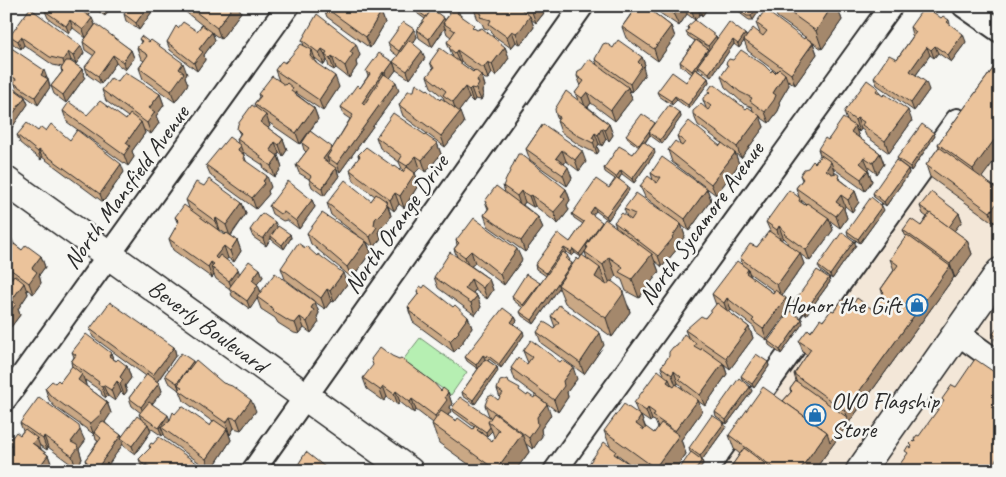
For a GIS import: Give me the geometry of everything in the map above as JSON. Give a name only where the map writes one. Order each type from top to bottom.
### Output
[{"type":"main road","name":"Beverly Boulevard","points":[[6,181],[409,471]]},
{"type":"main road","points":[[860,471],[1000,272]]},
{"type":"street","name":"North Mansfield Avenue","points":[[6,398],[288,6]]},
{"type":"street","name":"North Orange Drive","points":[[252,471],[582,6]]},
{"type":"street","name":"North Sycamore Avenue","points":[[554,471],[890,6]]},
{"type":"street","points":[[964,6],[1000,31]]},
{"type":"street","points":[[705,471],[972,99]]},
{"type":"street","points":[[957,333],[1000,364]]},
{"type":"shaded area","points":[[1000,70],[1000,471],[709,471]]},
{"type":"green space","points":[[420,338],[467,372],[451,395],[403,360]]},
{"type":"building","points":[[48,6],[87,6],[83,12],[92,18],[83,30],[70,20],[66,26],[45,11]]},
{"type":"building","points":[[129,6],[148,6],[136,23],[124,14]]},
{"type":"building","points":[[188,6],[233,6],[217,28]]},
{"type":"building","points":[[323,6],[373,6],[381,12],[366,37]]},
{"type":"building","points":[[419,6],[436,6],[426,17],[416,10]]},
{"type":"building","points":[[476,6],[517,6],[530,16],[521,29],[516,33],[512,31],[507,37],[489,24],[491,20],[480,17],[482,14],[474,9]]},
{"type":"building","points":[[525,6],[536,6],[532,12]]},
{"type":"building","points":[[632,6],[645,6],[671,26],[654,49],[622,27],[635,9]]},
{"type":"building","points":[[662,6],[681,6],[674,15]]},
{"type":"building","points":[[742,6],[758,6],[751,16],[747,16],[739,10]]},
{"type":"building","points":[[781,6],[832,6],[816,31]]},
{"type":"building","points":[[925,6],[941,18],[943,16],[949,20],[947,22],[963,34],[948,55],[935,46],[931,50],[927,47],[910,71],[926,82],[911,103],[874,77],[889,55],[897,59],[916,32],[910,27]]},
{"type":"building","points":[[30,8],[81,46],[73,56],[68,52],[63,60],[50,57],[21,37],[18,41],[10,36]]},
{"type":"building","points":[[455,8],[458,11],[457,13],[474,25],[472,27],[477,30],[482,28],[505,47],[492,64],[488,62],[484,67],[481,67],[457,50],[455,53],[449,48],[451,45],[447,42],[455,31],[443,23],[450,14],[448,12],[450,9],[453,10]]},
{"type":"building","points":[[432,9],[444,18],[429,39],[417,30]]},
{"type":"building","points":[[765,10],[804,39],[805,37],[813,43],[791,74],[744,40],[753,28],[763,36],[767,31],[756,23]]},
{"type":"building","points":[[317,14],[356,44],[350,52],[353,54],[345,66],[332,56],[330,59],[325,55],[327,52],[322,49],[319,53],[302,40]]},
{"type":"building","points":[[695,20],[716,36],[708,46],[686,32],[689,28],[687,27]]},
{"type":"building","points":[[183,22],[197,31],[202,25],[212,32],[199,49],[203,52],[194,63],[167,42],[176,26],[178,28]]},
{"type":"building","points":[[403,22],[414,29],[399,51],[388,43]]},
{"type":"building","points":[[729,22],[745,34],[738,44],[733,40],[709,73],[698,65]]},
{"type":"building","points":[[96,24],[131,50],[123,62],[113,55],[98,76],[85,67],[96,52],[83,42]]},
{"type":"building","points":[[141,36],[149,42],[151,40],[183,63],[179,69],[184,73],[171,91],[139,68],[148,55],[137,48],[142,41],[139,39]]},
{"type":"building","points":[[409,40],[422,51],[407,71],[393,62]]},
{"type":"building","points":[[618,40],[642,57],[638,62],[642,66],[630,84],[595,59],[603,44],[606,43],[613,48]]},
{"type":"building","points":[[696,40],[708,49],[692,71],[680,62]]},
{"type":"building","points":[[301,44],[312,50],[310,56],[316,63],[335,76],[319,100],[275,70],[282,61],[285,63]]},
{"type":"building","points":[[7,45],[44,70],[41,75],[48,79],[35,97],[14,83],[16,79],[6,73],[6,58],[10,55],[6,52]]},
{"type":"building","points":[[440,48],[473,72],[475,70],[481,75],[477,80],[479,84],[476,89],[471,88],[469,90],[465,87],[453,102],[443,95],[446,91],[427,76],[434,68],[430,62]]},
{"type":"building","points":[[741,50],[764,65],[771,72],[772,70],[775,73],[779,69],[785,74],[773,93],[776,95],[774,100],[765,112],[750,101],[752,98],[740,92],[721,76],[728,66],[726,63],[729,59],[733,60]]},
{"type":"building","points":[[379,53],[393,62],[385,73],[383,72],[362,103],[364,105],[384,74],[396,82],[337,164],[327,157],[353,115],[341,107],[357,85],[360,88],[370,74],[366,71]]},
{"type":"building","points":[[589,59],[628,87],[611,110],[587,92],[582,98],[575,93],[584,81],[577,76],[578,71],[582,69]]},
{"type":"building","points":[[1000,59],[1000,132],[973,169],[938,144]]},
{"type":"building","points":[[66,61],[70,61],[82,69],[63,95],[51,86],[63,71],[61,69]]},
{"type":"building","points":[[695,69],[708,78],[688,105],[675,96],[671,101],[657,92],[672,72],[686,82]]},
{"type":"building","points":[[125,72],[160,94],[149,108],[155,112],[147,123],[102,90],[111,78],[117,82]]},
{"type":"building","points":[[272,76],[285,85],[287,83],[293,88],[291,91],[314,108],[296,133],[254,104],[261,96],[258,94]]},
{"type":"building","points":[[867,80],[878,88],[876,91],[883,96],[885,94],[908,110],[885,141],[862,125],[864,122],[857,118],[855,120],[844,112]]},
{"type":"building","points":[[6,83],[25,97],[8,121],[6,119]]},
{"type":"building","points":[[416,83],[428,89],[440,100],[441,98],[460,112],[441,136],[399,105],[408,91],[414,91]]},
{"type":"building","points":[[712,85],[715,85],[746,109],[748,107],[760,116],[737,147],[693,114],[693,111],[701,104],[708,110],[711,106],[703,98],[710,92],[708,91]]},
{"type":"building","points":[[566,91],[609,124],[605,130],[602,128],[598,135],[595,133],[592,138],[595,140],[593,143],[575,134],[557,121],[560,117],[556,115],[555,109]]},
{"type":"building","points":[[100,101],[126,120],[130,114],[141,122],[126,143],[130,146],[124,155],[63,111],[69,102],[87,115]]},
{"type":"building","points":[[252,105],[266,115],[260,122],[283,139],[279,145],[275,142],[270,150],[278,156],[271,166],[260,158],[261,156],[237,139],[241,133],[237,129],[238,124]]},
{"type":"building","points":[[669,105],[680,113],[660,140],[649,132]]},
{"type":"building","points":[[393,113],[437,143],[422,160],[416,156],[407,166],[399,161],[402,156],[376,137]]},
{"type":"building","points":[[642,114],[655,123],[639,145],[626,135]]},
{"type":"building","points":[[843,118],[855,126],[851,132],[880,153],[873,163],[864,157],[860,163],[868,170],[861,179],[818,149],[825,138],[828,140]]},
{"type":"building","points":[[689,121],[720,146],[722,143],[735,153],[711,184],[668,150],[675,141],[682,146],[685,142],[677,136]]},
{"type":"building","points":[[27,123],[38,131],[41,127],[46,131],[51,124],[70,140],[77,130],[121,164],[100,194],[39,150],[38,152],[17,135]]},
{"type":"building","points":[[543,124],[582,151],[575,160],[562,150],[556,158],[568,167],[563,175],[526,149]]},
{"type":"building","points":[[922,124],[934,133],[910,167],[897,158]]},
{"type":"building","points":[[310,131],[332,147],[323,159],[336,168],[322,189],[309,179],[311,176],[296,165],[309,148],[302,143]]},
{"type":"building","points":[[229,137],[240,145],[238,150],[244,155],[243,159],[267,176],[263,181],[265,183],[252,198],[206,165]]},
{"type":"building","points":[[643,141],[654,149],[632,179],[621,170],[616,177],[604,168],[619,146],[633,154]]},
{"type":"building","points":[[366,147],[403,172],[407,167],[415,173],[400,196],[395,193],[390,200],[350,170],[360,156],[358,155]]},
{"type":"building","points":[[939,147],[1000,191],[1000,199],[990,212],[926,165]]},
{"type":"building","points":[[518,154],[521,154],[566,189],[561,196],[565,199],[554,212],[531,195],[529,196],[521,191],[517,196],[503,186]]},
{"type":"building","points":[[821,155],[831,162],[826,170],[832,174],[836,173],[839,175],[838,178],[855,191],[848,200],[841,195],[836,202],[843,207],[836,216],[796,188],[803,179],[800,175],[804,169],[808,168],[813,161],[815,163]]},
{"type":"building","points":[[662,157],[707,189],[685,219],[640,186],[648,176],[657,183],[661,177],[651,173]]},
{"type":"building","points":[[896,160],[908,169],[884,202],[873,193]]},
{"type":"building","points":[[617,178],[628,186],[606,216],[594,207],[590,213],[602,222],[579,254],[573,249],[571,252],[564,248],[546,273],[535,265],[558,233],[570,242],[584,222],[572,214],[596,179],[609,188]]},
{"type":"building","points":[[209,179],[242,203],[226,225],[216,218],[215,221],[186,200],[196,182],[204,186]]},
{"type":"building","points":[[345,180],[371,201],[376,194],[386,201],[387,205],[384,210],[375,219],[374,225],[377,227],[370,237],[327,203]]},
{"type":"building","points":[[288,181],[312,200],[296,221],[284,212],[280,214],[269,206]]},
{"type":"building","points":[[496,186],[538,217],[521,241],[484,215],[489,208],[485,201]]},
{"type":"building","points":[[789,190],[800,198],[799,201],[805,205],[807,203],[829,218],[806,250],[784,234],[786,232],[779,226],[777,230],[766,222]]},
{"type":"building","points":[[931,192],[959,213],[949,227],[920,206]]},
{"type":"building","points":[[636,193],[681,224],[673,238],[658,256],[614,222],[622,213],[631,220],[635,214],[624,209]]},
{"type":"building","points":[[871,197],[882,206],[858,239],[847,231]]},
{"type":"building","points":[[184,205],[225,235],[227,233],[237,240],[230,251],[224,246],[215,257],[217,259],[220,255],[238,269],[229,281],[211,267],[214,264],[211,262],[208,267],[169,239],[179,221],[175,217]]},
{"type":"building","points":[[262,213],[275,222],[263,239],[250,230]]},
{"type":"building","points":[[322,213],[366,241],[347,267],[307,233]]},
{"type":"building","points":[[930,213],[967,240],[950,264],[903,230],[911,219],[921,226]]},
{"type":"building","points":[[474,218],[517,249],[500,274],[471,251],[465,257],[454,249],[459,243],[456,240]]},
{"type":"building","points":[[605,219],[652,254],[632,279],[619,272],[623,267],[609,257],[603,265],[585,252],[588,247],[586,246]]},
{"type":"building","points":[[278,226],[290,234],[282,245],[271,236]]},
{"type":"building","points":[[769,231],[800,253],[777,285],[740,258],[750,244],[757,247]]},
{"type":"building","points":[[842,232],[854,241],[830,275],[818,266]]},
{"type":"building","points":[[6,235],[12,239],[7,247],[10,249],[14,244],[22,250],[26,245],[41,256],[32,268],[37,272],[29,283],[6,266]]},
{"type":"building","points":[[907,235],[950,266],[845,411],[794,374],[811,349],[799,341],[808,329],[811,332],[820,319],[823,321],[831,310],[834,311],[843,299],[852,306],[857,298],[872,309],[884,292],[881,289],[898,265],[890,259]]},
{"type":"building","points":[[298,243],[305,248],[306,246],[317,256],[318,254],[343,273],[330,291],[327,289],[321,298],[281,268]]},
{"type":"building","points":[[450,252],[489,279],[483,288],[471,279],[465,288],[477,296],[471,303],[434,277]]},
{"type":"building","points":[[563,252],[568,256],[566,259],[572,263],[532,320],[520,312]]},
{"type":"building","points":[[582,255],[600,268],[595,277],[607,285],[610,281],[613,282],[622,289],[623,294],[606,318],[558,285],[577,258],[579,260]]},
{"type":"building","points":[[249,261],[260,269],[252,280],[258,285],[247,301],[229,288]]},
{"type":"building","points":[[737,261],[748,269],[746,273],[773,293],[775,290],[786,298],[763,329],[752,321],[754,319],[727,298],[724,303],[712,294]]},
{"type":"building","points":[[817,270],[829,278],[805,311],[793,303]]},
{"type":"building","points":[[275,273],[315,302],[311,308],[314,310],[307,322],[300,317],[295,323],[290,322],[274,312],[271,307],[257,297]]},
{"type":"building","points":[[526,274],[540,283],[523,305],[512,296]]},
{"type":"building","points":[[14,275],[24,283],[11,301],[16,304],[7,316],[6,283]]},
{"type":"building","points":[[425,285],[453,307],[455,305],[468,317],[459,332],[450,341],[409,311],[408,307],[419,293],[417,291],[420,286],[423,288]]},
{"type":"building","points":[[110,302],[174,347],[153,375],[90,329]]},
{"type":"building","points":[[717,303],[749,327],[726,358],[685,330],[701,316],[705,318]]},
{"type":"building","points":[[559,305],[600,333],[580,363],[537,332],[544,322],[554,328],[559,322],[551,316]]},
{"type":"building","points":[[503,308],[515,317],[511,322],[523,331],[499,364],[487,355],[486,357],[483,355],[476,365],[465,357]]},
{"type":"building","points":[[790,311],[802,319],[780,350],[768,341]]},
{"type":"building","points":[[1000,324],[1000,338],[993,334]]},
{"type":"building","points":[[86,334],[111,353],[109,356],[116,361],[118,359],[127,366],[120,377],[123,380],[120,384],[117,381],[111,390],[103,385],[102,387],[98,384],[99,382],[71,362],[76,355],[72,352]]},
{"type":"building","points":[[684,334],[696,343],[694,346],[701,350],[702,348],[723,363],[700,395],[679,379],[681,377],[674,371],[672,375],[661,367],[669,356],[669,352],[673,347],[677,346]]},
{"type":"building","points":[[531,340],[560,362],[562,360],[573,367],[563,381],[564,386],[554,400],[511,368],[518,358],[527,364],[532,357],[523,351]]},
{"type":"building","points":[[380,347],[392,356],[401,358],[433,382],[441,391],[443,388],[448,392],[445,397],[447,400],[435,416],[412,399],[410,402],[396,391],[394,394],[383,386],[380,390],[363,378],[373,365],[371,359]]},
{"type":"building","points":[[181,353],[193,361],[177,383],[165,375]]},
{"type":"building","points":[[756,354],[768,362],[752,384],[741,376]]},
{"type":"building","points":[[485,359],[497,367],[473,400],[462,392]]},
{"type":"building","points":[[975,359],[1000,376],[1000,454],[988,471],[895,471],[908,453],[905,451],[908,446],[911,448],[910,444],[913,441],[915,442],[914,439],[917,435],[919,436],[944,401],[942,399],[952,385],[956,387]]},
{"type":"building","points":[[196,360],[223,383],[232,386],[251,400],[237,419],[230,417],[226,423],[179,390],[182,387],[178,385],[185,372]]},
{"type":"building","points":[[72,366],[82,374],[78,380],[107,402],[100,412],[102,413],[90,424],[50,395],[45,388],[52,381],[55,383],[58,380],[60,382]]},
{"type":"building","points":[[658,370],[669,379],[667,382],[674,387],[676,384],[698,400],[675,431],[653,416],[655,413],[648,408],[646,411],[634,403]]},
{"type":"building","points":[[147,374],[159,383],[141,407],[129,398]]},
{"type":"building","points":[[739,378],[750,387],[726,420],[715,412]]},
{"type":"building","points":[[508,379],[509,382],[520,388],[519,390],[527,396],[528,394],[534,398],[535,395],[547,404],[537,417],[538,425],[529,438],[485,405],[488,397],[492,395],[498,400],[503,393],[497,389],[500,381]]},
{"type":"building","name":"OVO Flagship Store","points":[[796,381],[848,418],[830,442],[827,432],[783,401],[792,391],[790,389]]},
{"type":"building","points":[[763,387],[827,432],[799,471],[778,471],[729,435]]},
{"type":"building","points":[[39,397],[79,426],[80,430],[71,442],[77,445],[78,448],[72,456],[44,436],[43,439],[20,423]]},
{"type":"building","points":[[460,397],[491,418],[488,422],[490,427],[486,432],[452,408]]},
{"type":"building","points":[[149,402],[168,415],[159,428],[139,414]]},
{"type":"building","points":[[624,404],[641,416],[636,424],[644,430],[646,427],[654,433],[661,423],[679,435],[655,468],[604,431]]},
{"type":"building","points":[[182,406],[210,426],[214,420],[227,429],[206,459],[161,427],[170,420],[173,412],[175,414]]},
{"type":"building","points":[[441,411],[456,421],[458,418],[473,429],[475,426],[479,428],[477,430],[492,441],[499,430],[488,422],[494,413],[522,434],[496,470],[432,424]]},
{"type":"building","points":[[712,415],[724,423],[700,456],[689,448]]},
{"type":"building","points":[[137,416],[148,424],[132,446],[121,438]]},
{"type":"building","points":[[102,421],[121,435],[96,470],[85,460],[101,438],[94,432]]},
{"type":"building","points":[[25,429],[37,438],[32,443],[48,455],[38,471],[21,471],[7,462],[8,460],[6,461],[6,452],[12,445],[8,443],[16,432],[20,435]]},
{"type":"building","points":[[159,437],[201,466],[198,471],[155,471],[146,464],[145,466],[139,459],[151,447],[149,446],[151,443],[153,444]]},
{"type":"building","points":[[604,442],[616,451],[614,454],[631,465],[633,463],[643,471],[587,471],[590,466],[588,465]]},
{"type":"building","points":[[744,448],[775,471],[728,471]]},
{"type":"building","points":[[306,452],[330,471],[294,471]]},
{"type":"building","points":[[691,452],[702,460],[694,471],[678,471]]},
{"type":"building","points":[[85,464],[94,471],[80,471]]},
{"type":"building","points":[[101,466],[107,471],[97,471]]},
{"type":"building","points":[[132,467],[137,471],[129,471]]},
{"type":"place","name":"Honor the Gift","points":[[917,305]]},
{"type":"place","name":"OVO Flagship Store","points":[[815,415]]}]
